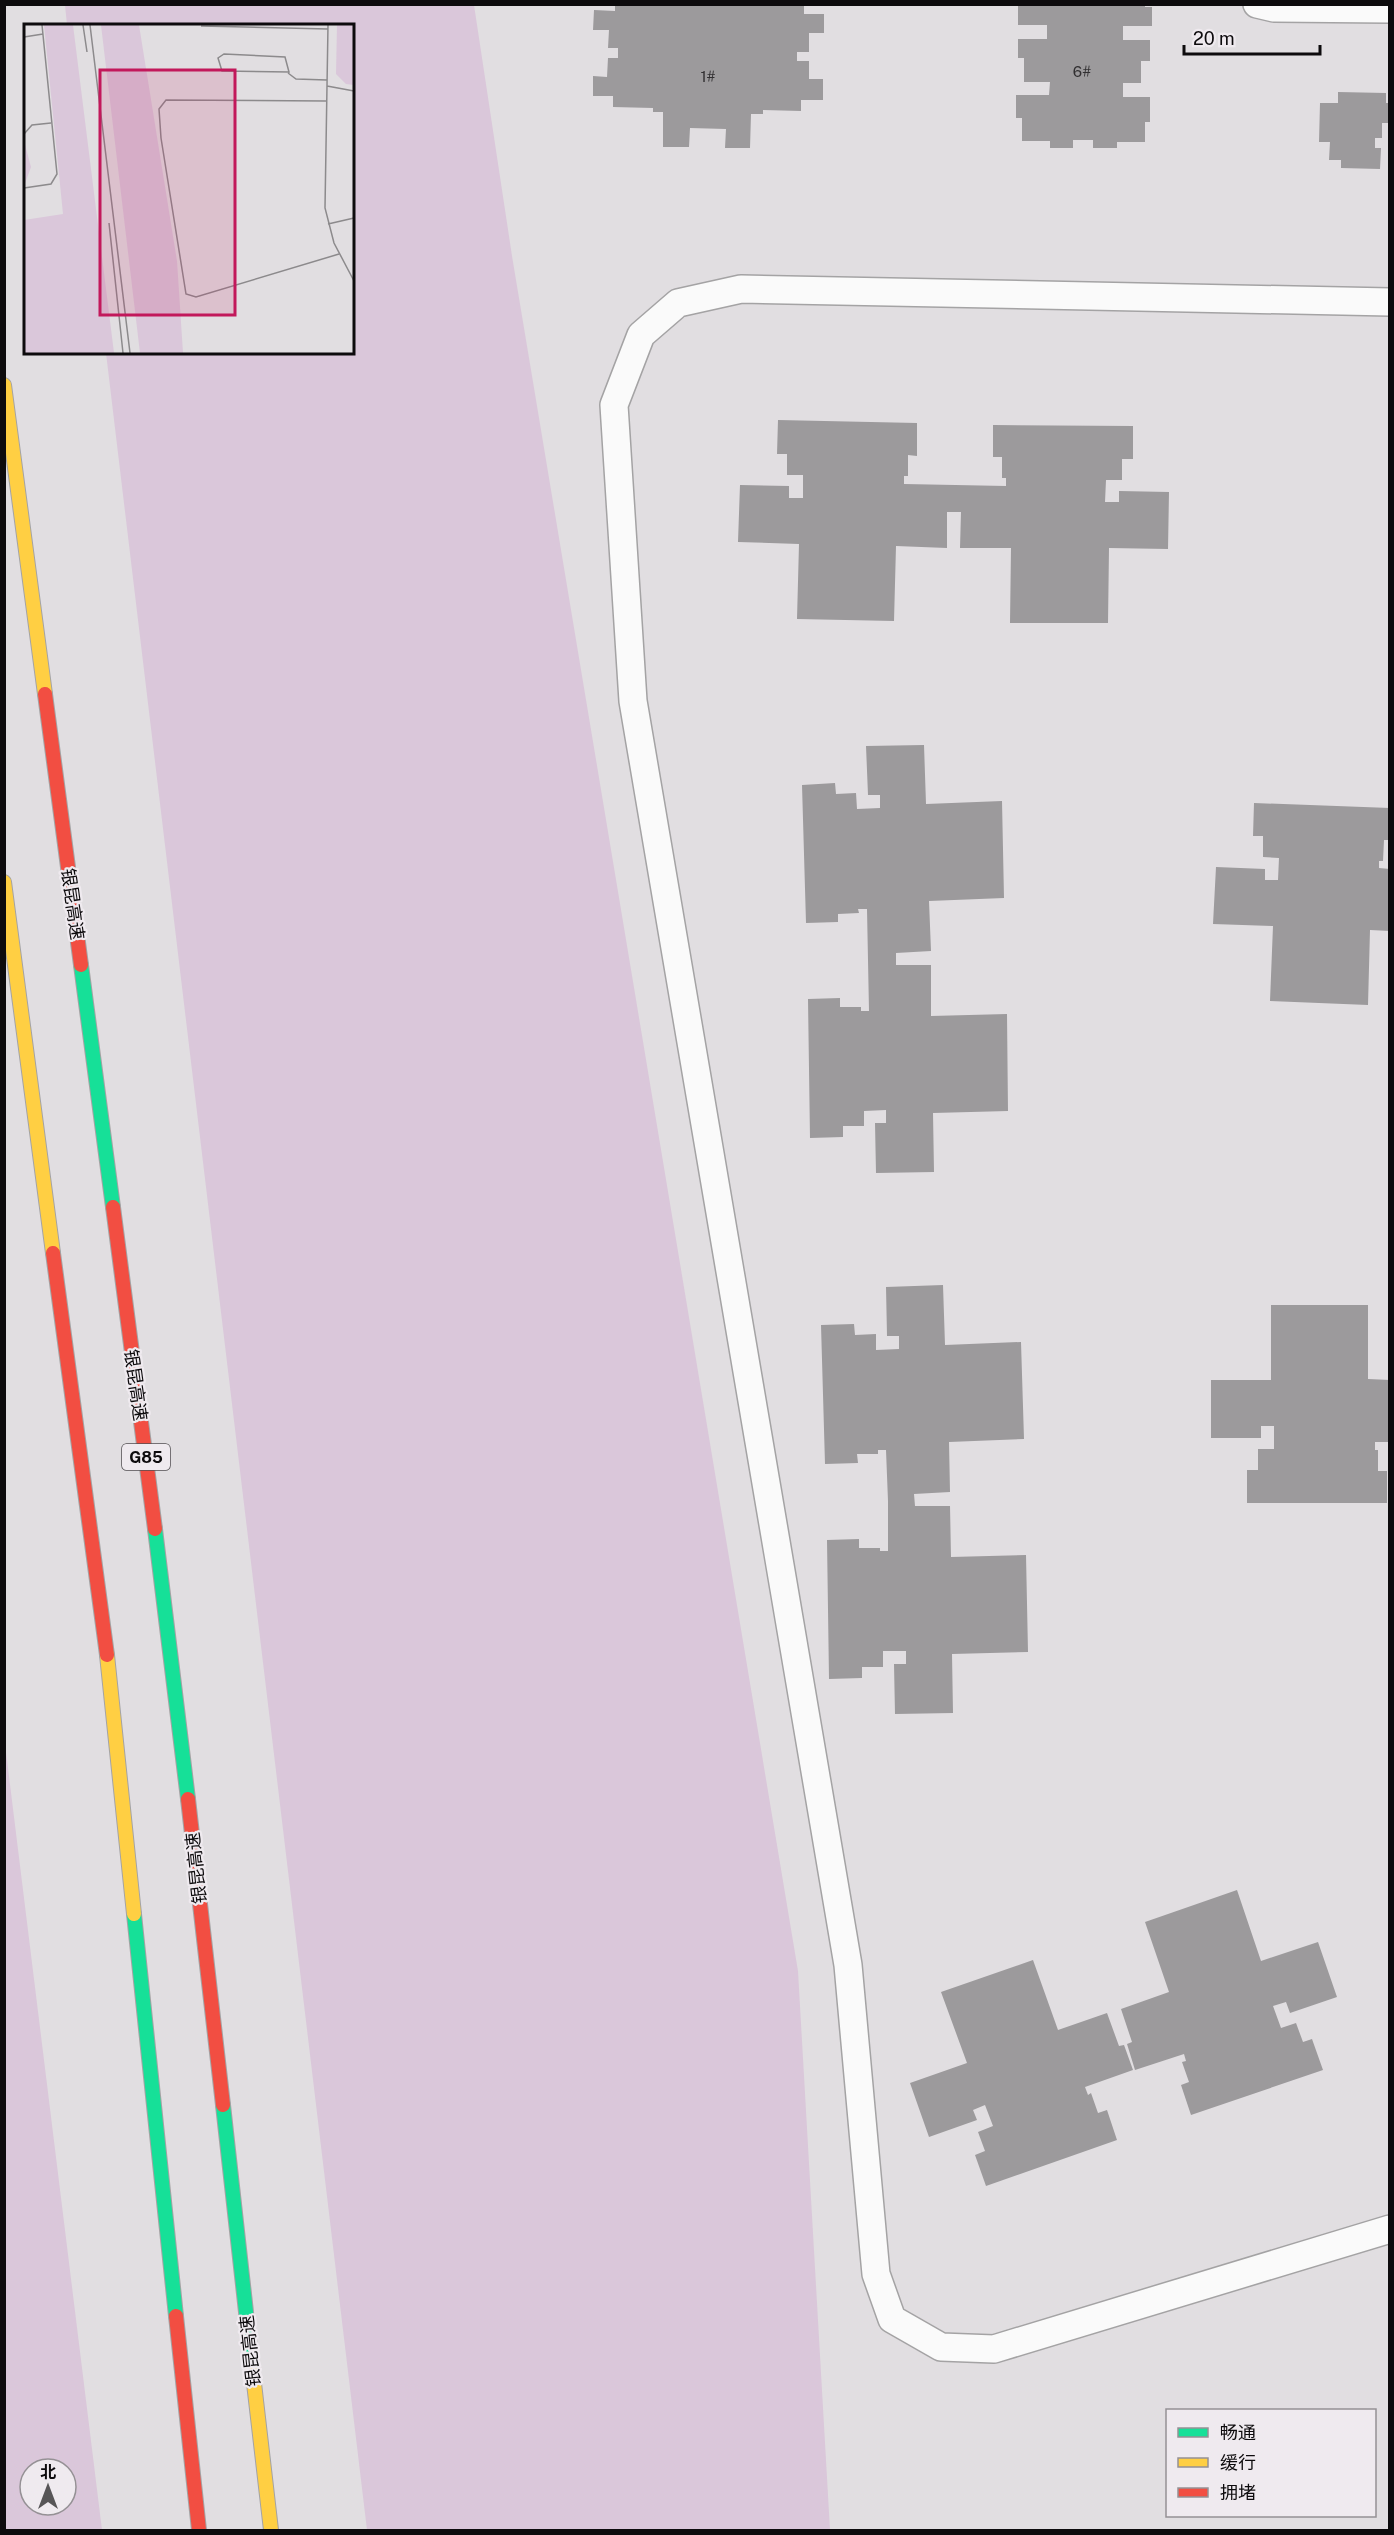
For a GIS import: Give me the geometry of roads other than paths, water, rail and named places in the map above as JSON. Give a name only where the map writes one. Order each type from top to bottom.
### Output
[{"type":"highway","name":"银昆高速","points":[[4,385],[171,1650],[271,2530]]},
{"type":"highway","points":[[4,882],[107,1658],[199,2530]]},
{"type":"lane","points":[[1257,4],[1274,8],[1389,9]]},
{"type":"lane","points":[[1389,302],[741,289],[678,303],[641,335],[614,405],[633,701],[848,1965],[876,2274],[892,2319],[941,2347],[994,2349],[1389,2229]]}]
